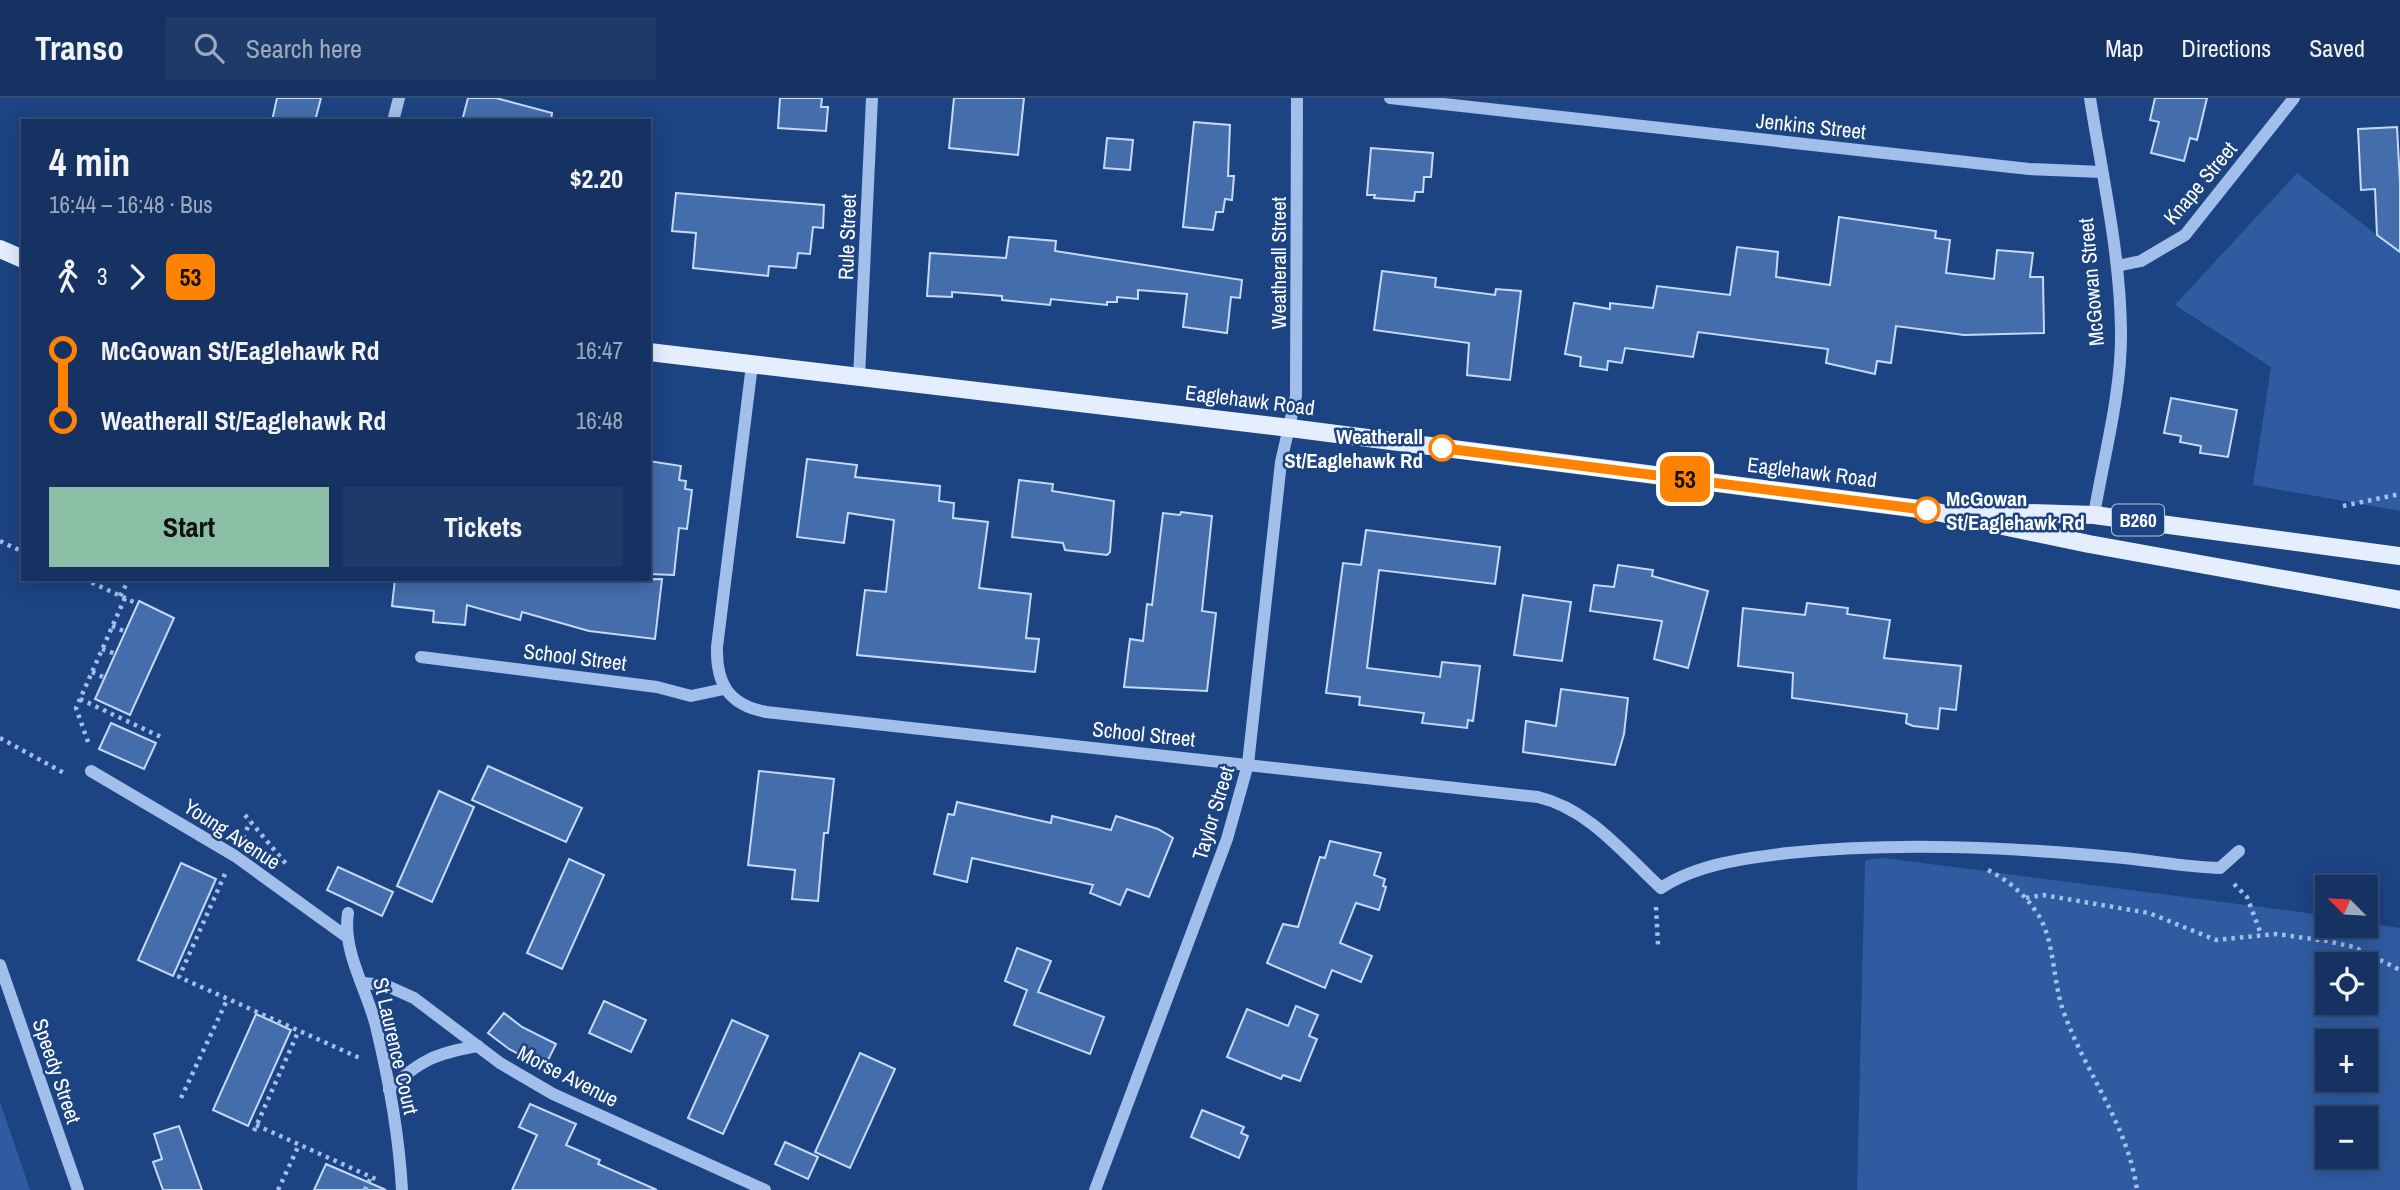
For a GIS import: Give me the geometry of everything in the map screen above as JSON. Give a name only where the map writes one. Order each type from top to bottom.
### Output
[{"type":"main road","points":[[0,249],[21,258]]},
{"type":"main road","name":"Eaglehawk Road","points":[[651,352],[1290,428],[1927,510],[2089,544],[2400,600]]},
{"type":"main road","name":"Eaglehawk Road","points":[[1927,510],[2094,515],[2400,556]]},
{"type":"main road","name":"McGowan Street","points":[[2089,544],[2094,515]]},
{"type":"street","points":[[394,119],[399,98]]},
{"type":"street","name":"Rule Street","points":[[859,377],[872,98]]},
{"type":"street","name":"Weatherall Street","points":[[1290,428],[1296,396],[1297,362],[1297,98]]},
{"type":"street","name":"Jenkins Street","points":[[1390,98],[2029,169],[2102,172]]},
{"type":"street","name":"McGowan Street","points":[[2090,98],[2117,266],[2121,332],[2118,380],[2094,515]]},
{"type":"street","name":"Knape Street","points":[[2117,266],[2141,261],[2185,235],[2294,98]]},
{"type":"street","points":[[724,689],[718,670],[717,647],[752,365]]},
{"type":"street","name":"Taylor Street","points":[[1096,1190],[1227,839],[1248,764],[1279,476],[1290,428]]},
{"type":"street","name":"School Street","points":[[421,657],[657,687],[691,696],[724,689],[738,704],[766,712],[1485,789],[1553,801],[1594,826],[1661,888]]},
{"type":"street","name":"Young Avenue","points":[[91,771],[235,856],[347,937]]},
{"type":"street","points":[[1661,888],[1675,879],[1702,869],[1755,857],[1848,847],[1942,846],[2220,868],[2239,851]]},
{"type":"street","name":"St Laurence Court","points":[[348,913],[347,937],[363,983],[389,1090],[402,1190]]},
{"type":"street","name":"Speedy Street","points":[[0,964],[78,1190]]},
{"type":"street","name":"Morse Avenue","points":[[363,983],[385,985],[414,998],[478,1046],[553,1094],[765,1190]]},
{"type":"street","points":[[389,1090],[422,1061],[440,1054],[478,1046]]},
{"type":"path","points":[[2343,506],[2400,494]]},
{"type":"path","points":[[0,541],[21,551]]},
{"type":"path","points":[[98,582],[138,604]]},
{"type":"path","points":[[88,742],[76,708],[112,626],[126,585]]},
{"type":"path","points":[[112,626],[126,632]]},
{"type":"path","points":[[102,649],[116,654]]},
{"type":"path","points":[[92,672],[105,678]]},
{"type":"path","points":[[80,699],[161,737]]},
{"type":"path","points":[[0,738],[64,773]]},
{"type":"path","points":[[240,845],[250,822]]},
{"type":"path","points":[[2220,868],[2247,897],[2261,934]]},
{"type":"path","points":[[228,869],[179,978],[385,1070]]},
{"type":"path","points":[[1984,869],[2003,878],[2026,898],[2047,934],[2062,1010],[2122,1133],[2134,1170],[2137,1190]]},
{"type":"path","points":[[1658,945],[1656,911],[1661,888]]},
{"type":"path","points":[[2026,898],[2043,895],[2149,914],[2216,940],[2261,934],[2290,934],[2354,947],[2400,970]]},
{"type":"path","points":[[181,1098],[228,998]]},
{"type":"path","points":[[299,1030],[255,1128],[402,1190]]},
{"type":"path","points":[[278,1190],[299,1145]]},
{"type":"path","points":[[365,1190],[371,1177]]},
{"type":"shaded area","points":[[2297,173],[2400,253],[2400,511],[2253,485],[2271,367],[2175,305]]},
{"type":"shaded area","points":[[1884,858],[2315,914],[2315,938],[2378,938],[2378,925],[2400,928],[2400,1190],[1857,1190],[1865,860]]},
{"type":"shaded area","points":[[0,1102],[30,1190],[0,1190]]},
{"type":"building","points":[[277,98],[321,98],[316,119],[272,119]]},
{"type":"building","points":[[468,98],[496,98],[552,113],[551,119],[463,119]]},
{"type":"building","points":[[780,98],[822,98],[821,107],[828,107],[826,131],[778,128]]},
{"type":"building","points":[[954,98],[1024,98],[1018,155],[949,148]]},
{"type":"building","points":[[2155,98],[2207,98],[2197,140],[2190,138],[2184,161],[2151,153],[2159,122],[2150,120]]},
{"type":"building","points":[[1194,122],[1230,125],[1228,176],[1234,176],[1232,200],[1225,199],[1223,212],[1216,212],[1213,230],[1183,227]]},
{"type":"building","points":[[2397,127],[2400,252],[2377,235],[2375,189],[2361,190],[2358,129]]},
{"type":"building","points":[[1107,138],[1133,140],[1130,170],[1104,168]]},
{"type":"building","points":[[1371,148],[1433,153],[1431,177],[1424,177],[1423,192],[1415,192],[1414,201],[1367,195]]},
{"type":"building","points":[[676,193],[824,205],[823,228],[813,227],[810,254],[798,253],[796,268],[769,266],[768,276],[693,268],[696,233],[672,231]]},
{"type":"building","points":[[1839,217],[1936,231],[1935,238],[1950,240],[1946,273],[1994,279],[1997,250],[2033,253],[2030,277],[2043,277],[2044,333],[1964,335],[1896,326],[1891,363],[1877,361],[1875,374],[1826,363],[1828,349],[1698,332],[1693,357],[1625,348],[1622,363],[1608,361],[1607,370],[1580,366],[1581,357],[1565,354],[1574,303],[1610,309],[1610,303],[1653,308],[1657,286],[1730,295],[1737,247],[1778,252],[1776,277],[1830,285]]},
{"type":"building","points":[[1009,237],[1056,241],[1055,251],[1242,280],[1240,298],[1231,297],[1227,333],[1183,327],[1187,294],[1138,290],[1138,299],[1117,297],[1117,302],[1107,302],[1107,305],[1051,299],[1050,305],[1002,300],[1002,296],[952,292],[952,297],[927,296],[930,253],[1006,258]]},
{"type":"building","points":[[1382,271],[1436,278],[1435,287],[1495,295],[1496,289],[1521,291],[1510,380],[1467,375],[1469,343],[1374,330]]},
{"type":"building","points":[[2171,398],[2237,410],[2228,457],[2200,453],[2201,446],[2180,442],[2181,436],[2164,433]]},
{"type":"building","points":[[807,459],[857,465],[855,477],[940,486],[939,501],[954,503],[953,518],[988,522],[979,588],[1031,594],[1026,638],[1039,639],[1035,672],[857,655],[865,590],[886,592],[894,520],[848,513],[844,543],[797,537]]},
{"type":"building","points":[[651,461],[681,466],[679,480],[686,481],[685,489],[692,490],[687,529],[679,528],[674,575],[651,574]]},
{"type":"building","points":[[1019,480],[1053,484],[1052,491],[1114,501],[1110,552],[1107,555],[1065,550],[1063,543],[1012,537]]},
{"type":"building","points":[[1181,512],[1212,516],[1202,611],[1216,613],[1207,691],[1124,687],[1130,639],[1143,641],[1147,604],[1152,605],[1163,513],[1180,515]]},
{"type":"building","points":[[1366,530],[1500,547],[1495,584],[1379,570],[1367,668],[1440,677],[1442,662],[1480,666],[1473,721],[1468,720],[1467,728],[1422,723],[1424,713],[1359,705],[1360,697],[1326,693],[1343,563],[1361,565]]},
{"type":"building","points":[[1618,565],[1653,570],[1652,576],[1708,591],[1688,668],[1654,659],[1662,621],[1590,611],[1594,585],[1614,587]]},
{"type":"building","points":[[662,579],[655,639],[589,631],[522,612],[520,620],[467,605],[465,625],[433,622],[434,611],[392,606],[395,581]]},
{"type":"building","points":[[1523,595],[1571,602],[1562,661],[1514,655]]},
{"type":"building","points":[[139,601],[174,618],[130,715],[95,699]]},
{"type":"building","points":[[1807,603],[1848,608],[1847,614],[1890,620],[1884,658],[1961,666],[1956,710],[1940,708],[1938,729],[1913,726],[1906,723],[1907,714],[1792,698],[1793,673],[1738,666],[1743,608],[1805,615]]},
{"type":"building","points":[[1561,689],[1628,698],[1624,734],[1615,765],[1523,752],[1526,721],[1556,726]]},
{"type":"building","points":[[111,723],[156,743],[144,769],[99,749]]},
{"type":"building","points":[[488,766],[582,808],[566,842],[472,800]]},
{"type":"building","points":[[759,771],[834,779],[828,833],[824,833],[818,901],[792,899],[795,870],[748,865]]},
{"type":"building","points":[[439,791],[474,807],[432,902],[397,886]]},
{"type":"building","points":[[957,802],[1051,823],[1052,816],[1111,830],[1116,816],[1158,829],[1173,838],[1149,897],[1127,889],[1120,905],[1090,893],[1093,885],[972,858],[967,882],[934,874],[948,814],[954,815]]},
{"type":"building","points":[[1330,841],[1381,853],[1374,875],[1385,879],[1383,886],[1386,887],[1379,910],[1356,903],[1340,943],[1372,956],[1361,982],[1332,970],[1325,988],[1267,963],[1283,924],[1298,927],[1320,857],[1325,858]]},
{"type":"building","points":[[569,859],[604,875],[562,969],[527,953]]},
{"type":"building","points":[[181,863],[216,879],[173,976],[138,960]]},
{"type":"building","points":[[338,867],[393,892],[382,916],[327,890]]},
{"type":"building","points":[[1017,948],[1051,961],[1038,992],[1104,1017],[1090,1054],[1014,1025],[1027,990],[1005,981]]},
{"type":"building","points":[[604,1001],[646,1020],[631,1052],[589,1033]]},
{"type":"building","points":[[1296,1006],[1318,1015],[1309,1036],[1317,1039],[1300,1081],[1283,1075],[1281,1079],[1227,1057],[1247,1009],[1288,1026]]},
{"type":"building","points":[[504,1013],[522,1027],[556,1044],[544,1068],[509,1049],[488,1033]]},
{"type":"building","points":[[256,1014],[291,1030],[248,1126],[213,1110]]},
{"type":"building","points":[[732,1020],[768,1036],[723,1134],[688,1118]]},
{"type":"building","points":[[860,1053],[895,1069],[850,1168],[815,1152]]},
{"type":"building","points":[[530,1104],[576,1124],[566,1145],[600,1160],[598,1164],[657,1190],[512,1190],[537,1135],[519,1127]]},
{"type":"building","points":[[1202,1110],[1244,1127],[1241,1133],[1248,1136],[1239,1158],[1191,1137]]},
{"type":"building","points":[[179,1126],[202,1190],[163,1190],[153,1162],[162,1159],[154,1134]]},
{"type":"building","points":[[785,1142],[818,1157],[808,1179],[775,1164]]},
{"type":"building","points":[[326,1164],[386,1190],[314,1190]]},
{"type":"bus line","name":"53","points":[[1442,448],[1927,510]]},
{"type":"place","name":"Weatherall St/Eaglehawk Rd","points":[[1442,448]]},
{"type":"place","name":"McGowan St/Eaglehawk Rd","points":[[1927,510]]}]
